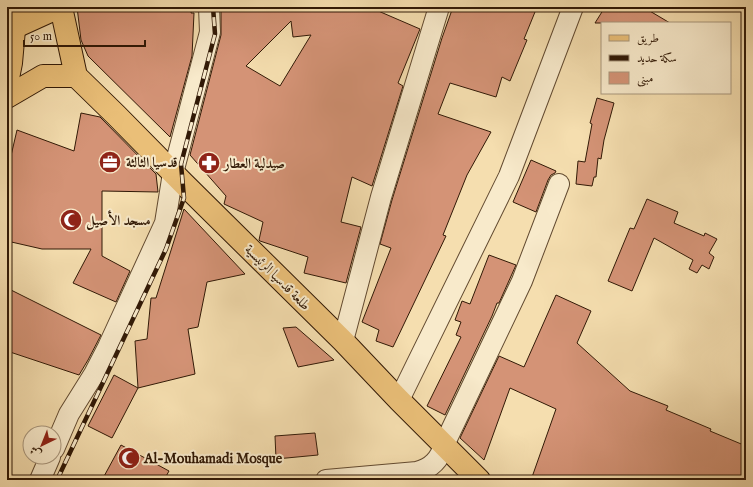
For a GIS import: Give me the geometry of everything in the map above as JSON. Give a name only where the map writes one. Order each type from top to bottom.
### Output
[{"type":"main road","points":[[7,83],[11,63],[15,17],[60,7],[76,76],[43,76],[7,96]]},
{"type":"main road","name":"طلعة قدسيا الرئيسية","points":[[76,76],[479,480]]},
{"type":"street","points":[[62,432],[70,414],[108,347],[165,223],[173,173],[210,32],[209,7]]},
{"type":"street","points":[[342,341],[381,197],[439,7]]},
{"type":"street","points":[[399,400],[509,176],[573,7]]},
{"type":"street","points":[[326,480],[417,472],[432,465],[438,459],[522,281],[559,184]]},
{"type":"street","points":[[40,480],[47,465]]},
{"type":"building","points":[[77,7],[192,7],[191,13],[194,13],[192,56],[170,137],[88,56],[81,40]]},
{"type":"building","points":[[221,7],[369,7],[420,29],[398,83],[403,86],[372,186],[352,177],[341,222],[361,227],[346,283],[304,273],[308,257],[260,241],[263,222],[224,204],[226,196],[190,155],[221,35]],"holes":[[[291,21],[293,37],[311,35],[280,86],[246,66]]]},
{"type":"building","points":[[453,7],[472,7],[482,10],[483,7],[537,7],[524,39],[527,40],[510,81],[502,77],[496,97],[450,83],[438,114],[491,132],[467,175],[443,235],[446,236],[393,347],[376,341],[379,330],[362,322],[391,248],[380,244],[392,200]]},
{"type":"building","points":[[605,7],[643,7],[668,22],[601,22],[595,23]]},
{"type":"building","points":[[597,98],[614,103],[604,140],[601,159],[598,158],[596,177],[594,177],[592,186],[576,184],[578,161],[585,162],[592,124],[590,123]]},
{"type":"building","points":[[81,113],[100,117],[156,174],[158,192],[102,191],[102,256],[130,271],[116,302],[73,283],[91,249],[42,249],[7,241],[7,173],[17,130],[74,151]]},
{"type":"building","points":[[531,160],[556,171],[548,180],[536,212],[513,202]]},
{"type":"building","points":[[647,199],[678,212],[674,223],[704,236],[705,233],[717,239],[709,253],[714,257],[709,269],[702,265],[697,273],[689,269],[693,260],[654,238],[632,291],[608,281],[630,228],[634,229]]},
{"type":"building","points":[[184,209],[245,274],[207,282],[198,327],[188,329],[195,374],[138,388],[135,341],[147,339],[151,298],[156,298]]},
{"type":"building","points":[[489,255],[516,265],[445,415],[427,406],[461,337],[456,335],[461,322],[455,320],[462,301],[470,304]]},
{"type":"building","points":[[7,288],[101,335],[79,375],[7,351]]},
{"type":"building","points":[[556,295],[591,311],[577,343],[630,391],[668,406],[666,410],[746,446],[746,480],[531,480],[556,409],[510,388],[484,460],[460,438],[499,356],[524,367]]},
{"type":"building","points":[[296,327],[334,360],[298,367],[283,328]]},
{"type":"building","points":[[114,375],[138,388],[112,438],[88,426]]},
{"type":"building","points":[[315,433],[318,455],[276,459],[275,436]]},
{"type":"building","name":"Al-Mouhamadi Mosque","points":[[121,445],[169,471],[164,480],[102,480]]},
{"type":"railway","points":[[57,480],[166,249],[184,198],[181,164],[215,34],[213,7]]},
{"type":"place","name":"قدسيا الثالثة","points":[[110,162]]},
{"type":"place","name":"صيدلية العطار","points":[[209,163]]},
{"type":"place","name":"مسجد الأصيل","points":[[71,220]]},
{"type":"place","name":"Al-Mouhamadi Mosque","points":[[129,458]]}]
